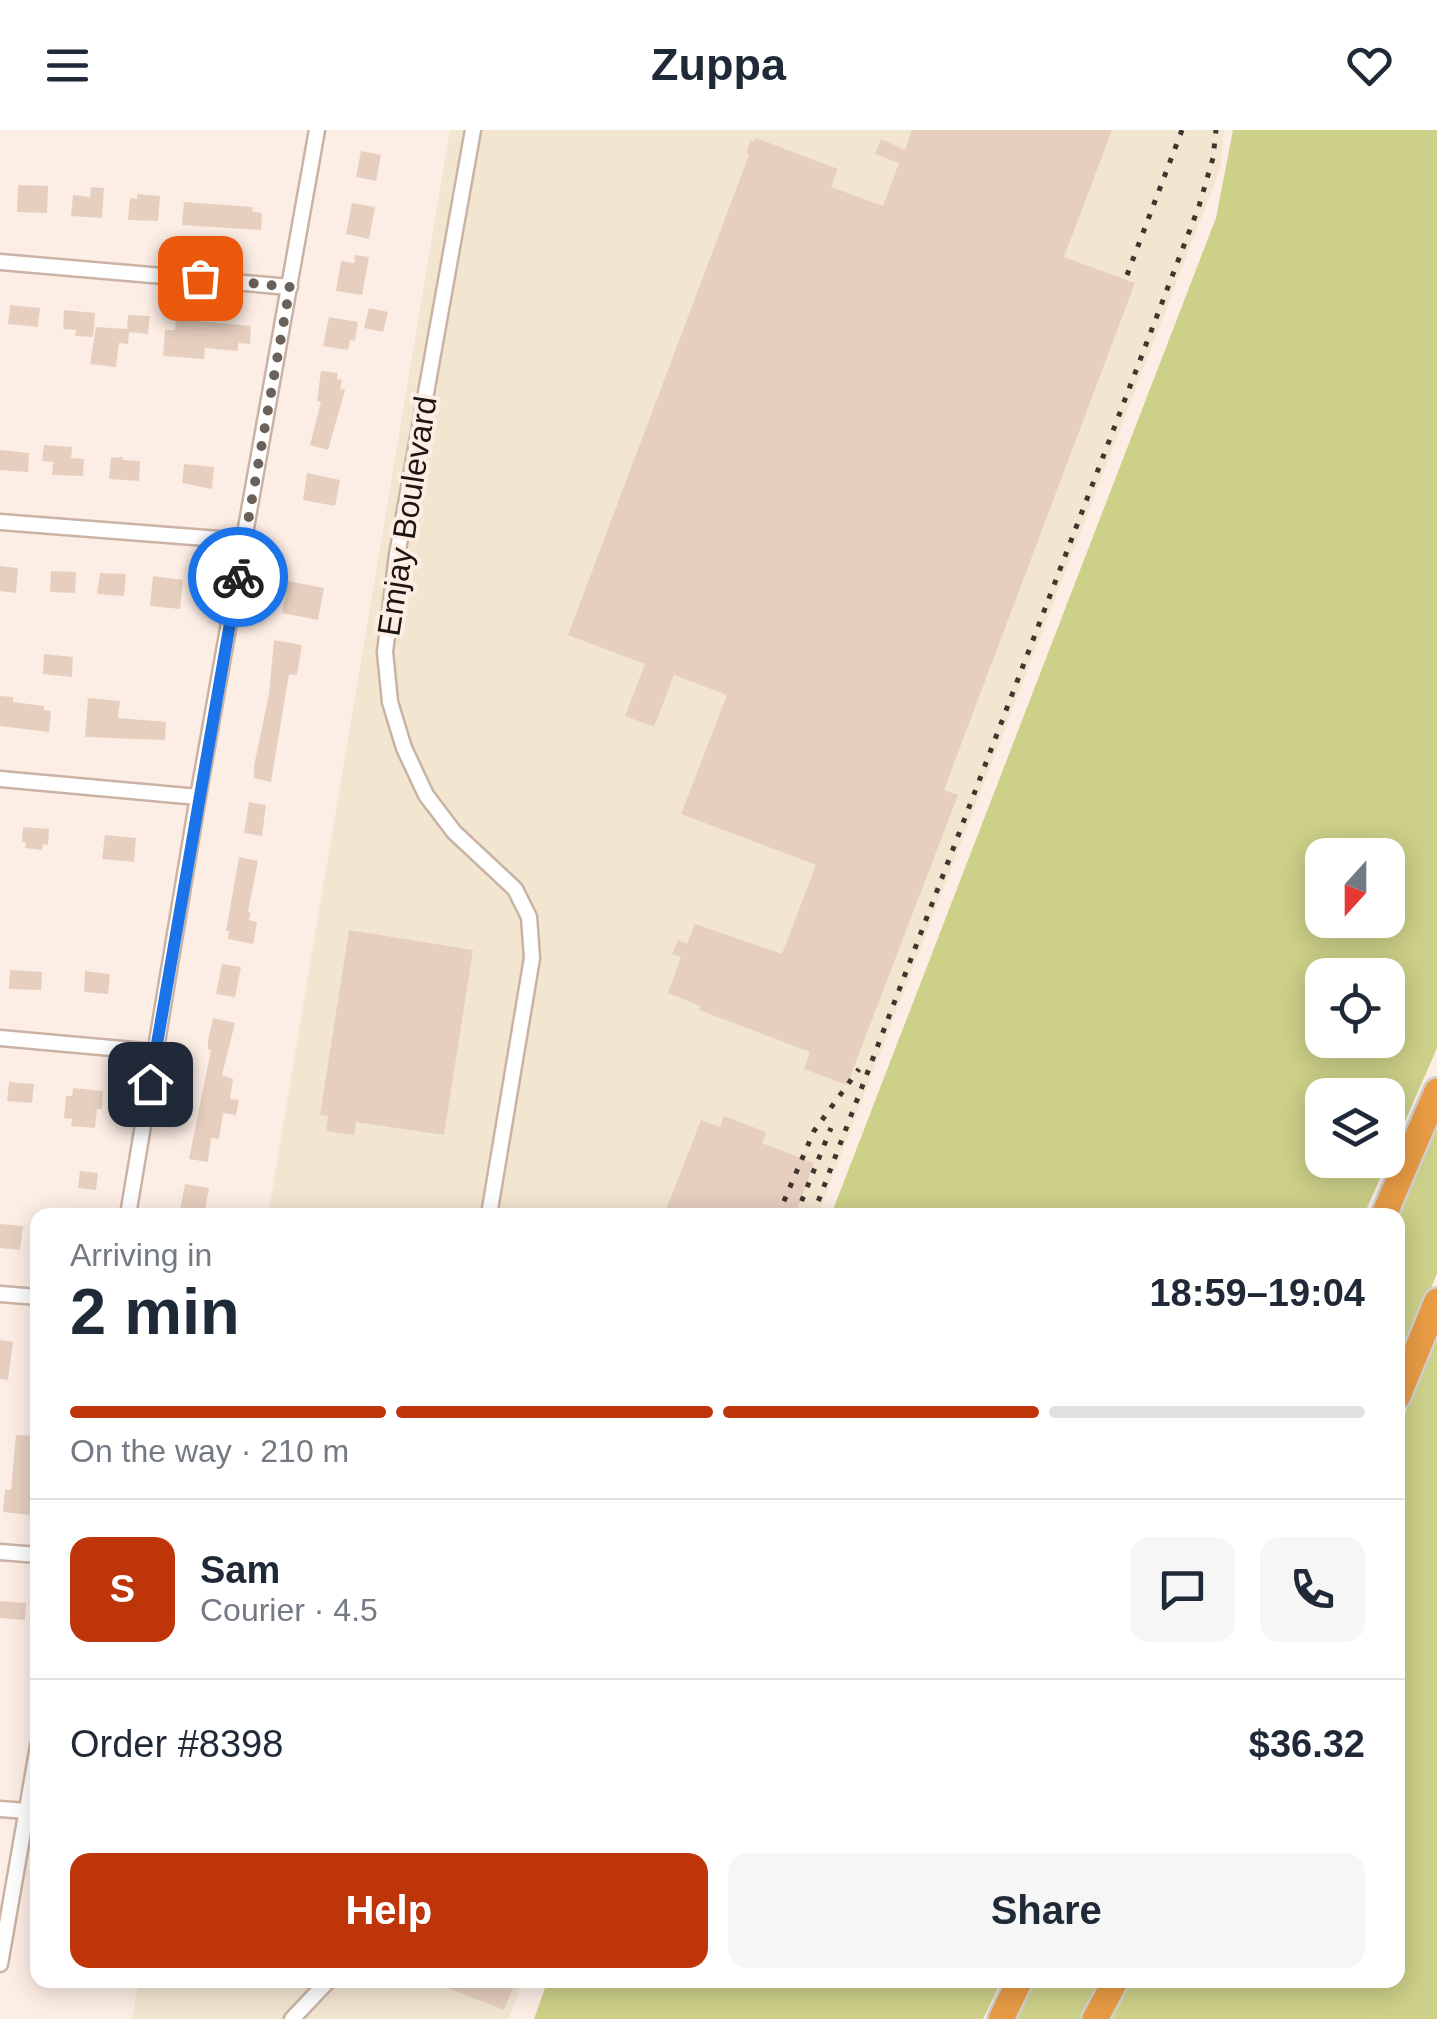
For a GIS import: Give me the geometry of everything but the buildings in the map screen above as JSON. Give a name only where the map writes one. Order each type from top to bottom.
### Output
[{"type":"highway","points":[[1387,1208],[1437,1090]]},
{"type":"highway","points":[[1405,1379],[1437,1301]]},
{"type":"highway","points":[[1001,2019],[1016,1988]]},
{"type":"highway","points":[[1095,2019],[1112,1988]]},
{"type":"street","points":[[129,1208],[317,130]]},
{"type":"street","name":"Emjay Boulevard","points":[[473,130],[394,571],[385,652],[390,702],[404,748],[426,795],[454,832],[514,889],[529,917],[532,958],[490,1208]]},
{"type":"street","points":[[0,262],[290,287]]},
{"type":"street","points":[[0,522],[245,541]]},
{"type":"street","points":[[0,778],[198,797]]},
{"type":"street","points":[[0,1038],[156,1052]]},
{"type":"street","points":[[0,1294],[30,1296]]},
{"type":"street","points":[[0,1552],[30,1554]]},
{"type":"street","points":[[0,1964],[30,1793]]},
{"type":"street","points":[[0,1808],[27,1811]]},
{"type":"street","points":[[292,2019],[321,1988]]},
{"type":"shaded area","points":[[450,130],[1224,130],[1220,169],[821,1208],[269,1208]]},
{"type":"shaded area","points":[[138,1988],[520,1988],[508,2019],[132,2019]]},
{"type":"green space","points":[[1233,130],[1437,130],[1437,1048],[1405,1121],[1405,1078],[1305,1078],[1305,1178],[1380,1178],[1367,1208],[834,1208],[1216,218]]},
{"type":"green space","points":[[1437,1123],[1437,1273],[1405,1353],[1405,1208],[1401,1208]]},
{"type":"green space","points":[[1437,1334],[1437,2019],[1112,2019],[1128,1988],[1405,1988],[1405,1413]]},
{"type":"green space","points":[[545,1988],[998,1988],[983,2019],[534,2019]]},
{"type":"green space","points":[[1030,1988],[1097,1988],[1080,2019],[1014,2019]]},
{"type":"railway","points":[[1127,275],[1182,130]]},
{"type":"railway","points":[[816,1208],[1199,206],[1213,158],[1216,130]]},
{"type":"railway","points":[[781,1208],[814,1131],[859,1069]]},
{"type":"railway","points":[[799,1208],[831,1128]]},
{"type":"way so far","points":[[200,278],[290,287],[238,577]]},
{"type":"route","points":[[150,1084],[238,577]]}]
